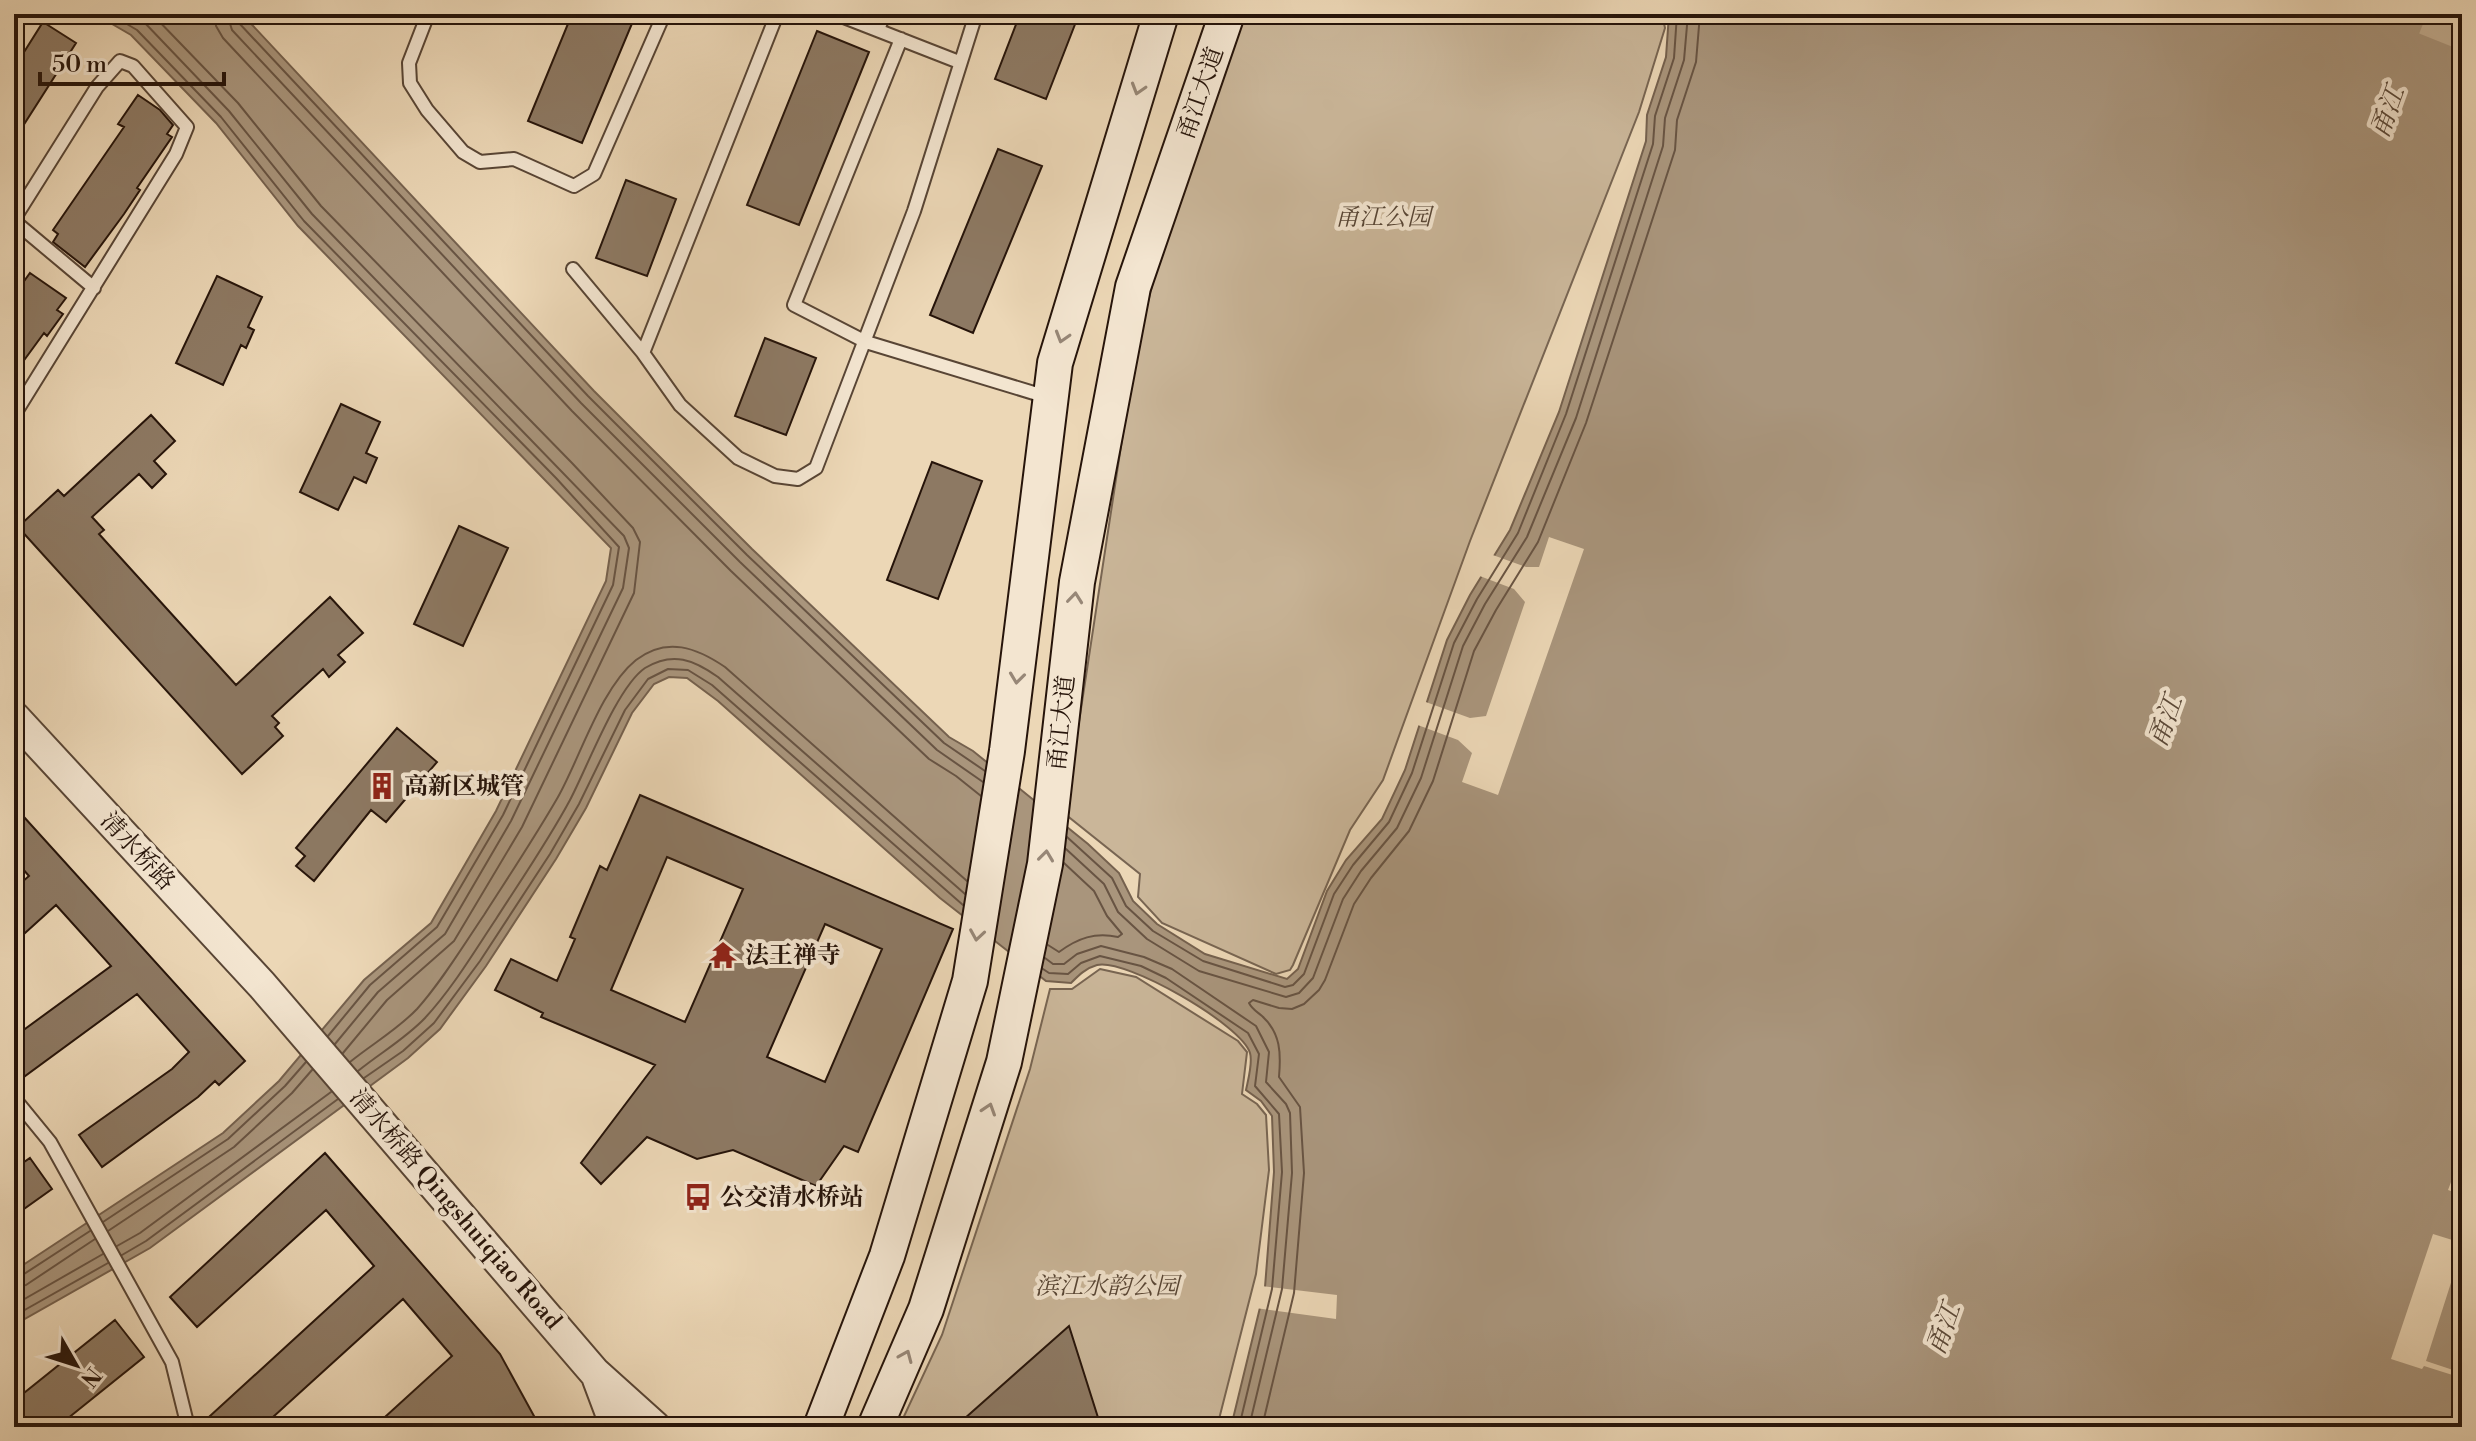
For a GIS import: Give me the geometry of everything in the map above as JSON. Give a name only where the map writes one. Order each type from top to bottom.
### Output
[{"type":"main road","name":"甬江大道","points":[[821,1427],[887,1256],[970,981],[1007,751],[1055,363],[1161,14]]},
{"type":"main road","name":"甬江大道","points":[[875,1427],[926,1309],[1004,1062],[1045,864],[1077,582],[1133,287],[1227,14]]},
{"type":"street","name":"清水桥路","points":[[14,717],[262,985]]},
{"type":"street","name":"清水桥路 Qingshuiqiao Road","points":[[262,985],[595,1373],[655,1427]]},
{"type":"street","points":[[595,1373],[616,1427]]},
{"type":"lane","points":[[428,14],[409,63],[410,83],[427,110],[463,152],[480,162],[514,159],[574,186],[594,174],[664,14]]},
{"type":"lane","points":[[643,353],[777,14]]},
{"type":"lane","points":[[836,14],[959,62]]},
{"type":"lane","points":[[878,30],[884,14]]},
{"type":"lane","points":[[573,269],[643,353],[680,405],[738,458],[775,476],[798,479],[816,468],[914,211],[976,14]]},
{"type":"lane","points":[[901,39],[794,305],[866,342],[1052,398]]},
{"type":"lane","points":[[14,415],[94,288],[176,154],[187,127],[133,66],[120,61],[97,87],[14,220],[94,288]]},
{"type":"lane","points":[[14,1098],[50,1142],[172,1362],[188,1427]]},
{"type":"green space","name":"甬江公园","points":[[1241,14],[1662,14],[1665,28],[1639,112],[1470,541],[1383,780],[1350,830],[1293,965],[1290,970],[1276,974],[1162,923],[1138,897],[1140,874],[1065,814],[1135,354],[1160,254]]},
{"type":"green space","name":"滨江水韵公园","points":[[1100,969],[1136,977],[1238,1041],[1247,1052],[1242,1094],[1266,1115],[1269,1170],[1256,1274],[1217,1427],[899,1427],[942,1335],[1030,1069],[1050,989],[1072,989]]},
{"type":"water","name":"甬江","points":[[95,14],[242,14],[594,391],[752,549],[949,737],[973,751],[1088,844],[1119,873],[1133,901],[1157,924],[1205,954],[1287,979],[1298,969],[1327,891],[1346,860],[1382,819],[1405,770],[1447,640],[1470,595],[1510,530],[1559,412],[1646,141],[1647,115],[1666,57],[1669,14],[2462,14],[2462,1427],[1231,1427],[1265,1287],[1274,1172],[1272,1116],[1261,1101],[1246,1090],[1251,1057],[1242,1041],[1206,1011],[1132,972],[1097,965],[1071,983],[1046,981],[940,898],[718,701],[687,678],[669,677],[654,684],[632,713],[586,808],[556,859],[486,966],[440,1029],[408,1058],[150,1248],[14,1325],[14,1271],[223,1133],[279,1081],[364,980],[431,923],[496,811],[606,581],[611,548],[298,226],[216,123],[131,35]]},
{"type":"pier","points":[[1549,537],[1584,549],[1498,795],[1462,782],[1472,753],[1458,740],[1415,724],[1423,701],[1470,718],[1486,716],[1525,602],[1514,589],[1477,575],[1490,554],[1526,567],[1539,567]]},
{"type":"pier","points":[[2462,1153],[2462,1195],[2448,1190]]},
{"type":"pier","points":[[2433,1234],[2462,1243],[2462,1268],[2456,1267],[2426,1361],[2462,1373],[2462,1378],[2391,1359]]},
{"type":"pier","points":[[1261,1286],[1337,1295],[1336,1319],[1255,1308]]},
{"type":"building","points":[[572,14],[636,14],[582,143],[528,121]]},
{"type":"building","points":[[1020,14],[1079,14],[1046,99],[995,79]]},
{"type":"building","points":[[43,22],[76,43],[14,140],[14,68]]},
{"type":"building","points":[[817,31],[869,52],[799,225],[747,205]]},
{"type":"building","points":[[138,95],[160,110],[173,125],[167,134],[172,137],[137,188],[140,190],[124,214],[85,267],[53,242],[58,234],[53,230],[124,127],[118,124]]},
{"type":"building","points":[[998,149],[1042,166],[973,333],[930,315]]},
{"type":"building","points":[[626,180],[676,199],[647,276],[596,258]]},
{"type":"building","points":[[30,273],[66,298],[57,310],[63,314],[47,336],[44,333],[14,374],[14,295]]},
{"type":"building","points":[[217,276],[262,297],[248,327],[254,330],[246,348],[241,345],[223,385],[176,363]]},
{"type":"building","points":[[765,338],[816,358],[786,435],[735,416]]},
{"type":"building","points":[[341,404],[380,422],[366,453],[377,458],[366,483],[354,477],[338,510],[300,492]]},
{"type":"building","points":[[151,415],[175,441],[154,461],[166,474],[152,488],[139,474],[92,517],[104,530],[99,534],[236,685],[330,597],[363,633],[338,655],[345,662],[329,677],[323,669],[272,716],[279,723],[275,727],[283,736],[242,774],[18,527],[58,490],[64,496]]},
{"type":"building","points":[[932,462],[982,481],[938,599],[887,580]]},
{"type":"building","points":[[459,526],[508,548],[463,646],[414,624]]},
{"type":"building","name":"高新区城管","points":[[397,728],[437,762],[386,822],[371,810],[314,881],[296,866],[305,856],[296,848]]},
{"type":"building","points":[[640,795],[953,929],[858,1152],[844,1146],[816,1186],[733,1150],[697,1159],[647,1137],[601,1184],[581,1163],[655,1065],[541,1017],[543,1013],[495,990],[511,959],[557,981],[575,939],[570,937],[600,866],[607,870]],"holes":[[[667,857],[743,889],[685,1022],[611,990]],[[825,924],[882,949],[825,1082],[767,1057]]]},
{"type":"building","points":[[14,806],[245,1061],[219,1085],[215,1081],[198,1097],[102,1167],[79,1135],[172,1069],[189,1052],[137,994],[21,1079],[14,1069],[14,1037],[111,966],[56,905],[14,943],[14,889],[29,876],[14,859]]},
{"type":"building","points":[[325,1153],[500,1354],[540,1427],[374,1427],[452,1356],[403,1299],[262,1427],[198,1427],[374,1266],[326,1210],[197,1327],[170,1297]]},
{"type":"building","points":[[30,1158],[52,1189],[14,1216],[14,1169]]},
{"type":"building","points":[[115,1320],[144,1357],[57,1427],[14,1427],[14,1401]]},
{"type":"building","points":[[1069,1326],[1101,1427],[955,1427]]},
{"type":"tunnel","points":[[2427,14],[2462,28]]},
{"type":"place","name":"高新区城管","points":[[382,786]]},
{"type":"place","name":"法王禅寺","points":[[723,955]]},
{"type":"place","name":"公交清水桥站","points":[[698,1197]]}]
